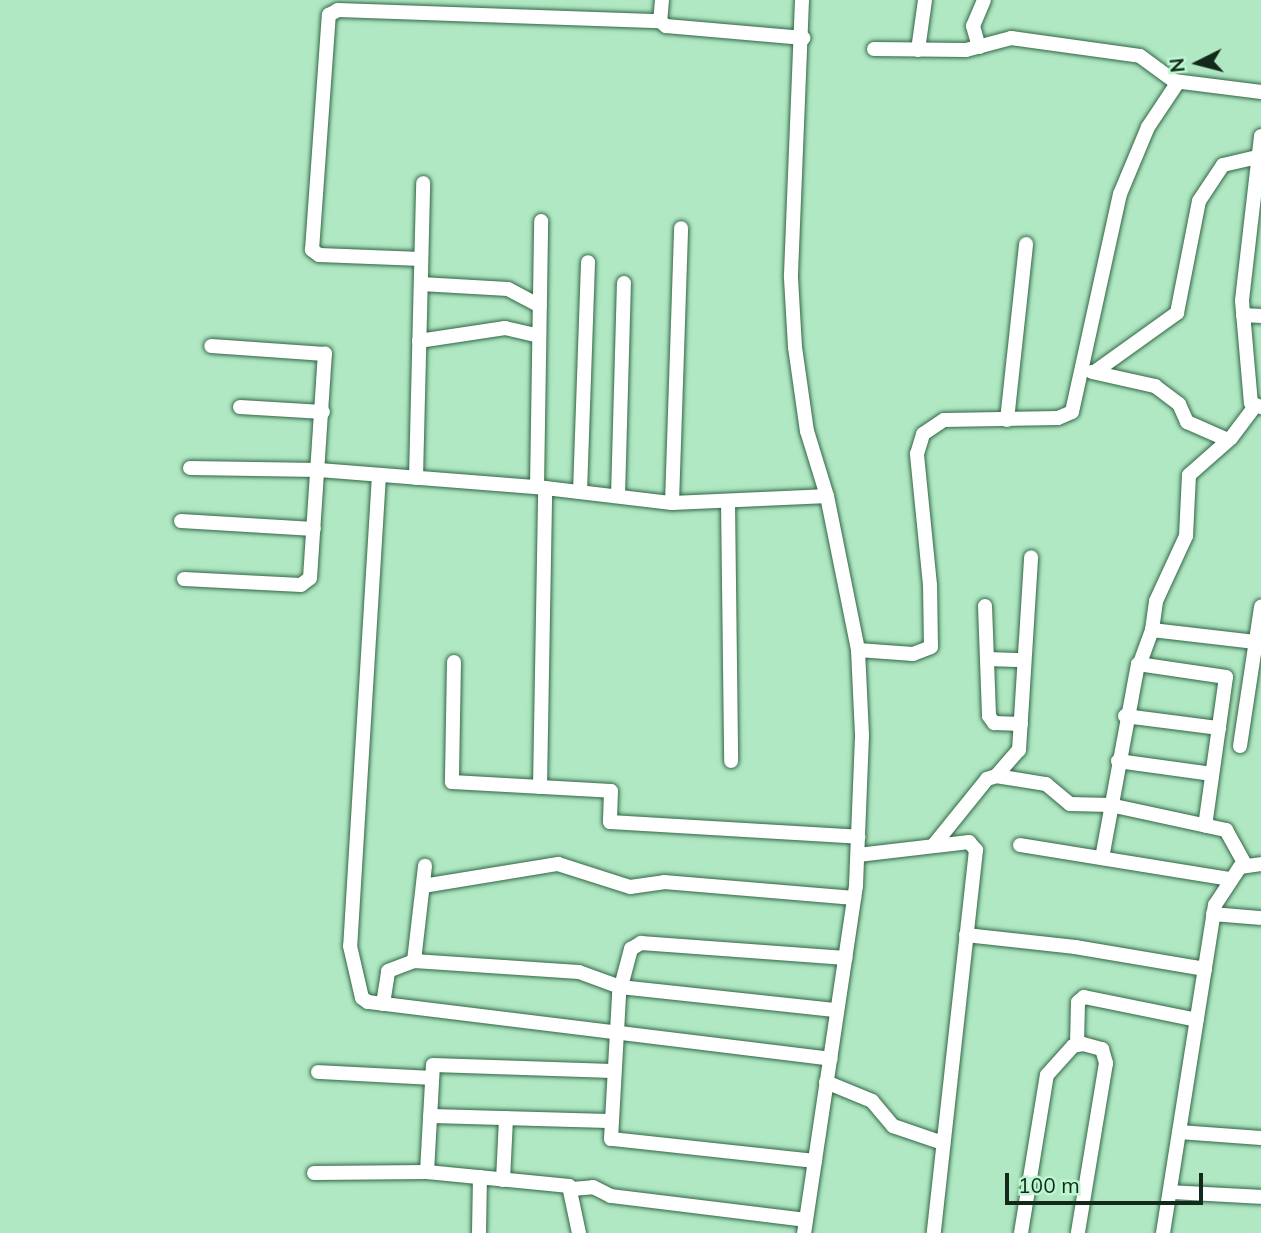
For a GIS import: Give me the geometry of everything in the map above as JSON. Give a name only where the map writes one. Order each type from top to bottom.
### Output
[{"type":"street","points":[[660,21],[662,0]]},
{"type":"street","points":[[314,1173],[427,1172],[572,1189],[593,1187],[611,1196],[805,1227],[854,898],[859,837],[858,650],[827,496],[800,392],[792,292],[803,38],[802,0]]},
{"type":"street","points":[[918,50],[925,0]]},
{"type":"street","points":[[979,47],[973,26],[984,0]]},
{"type":"street","points":[[421,258],[319,255],[312,250],[333,11],[660,21],[666,26],[803,38]]},
{"type":"street","points":[[874,49],[979,47],[1010,38],[1140,56],[1178,82],[1261,92]]},
{"type":"street","points":[[858,650],[913,654],[931,647],[930,585],[917,454],[923,434],[944,420],[1068,416],[1090,372],[1120,194],[1148,127],[1178,82]]},
{"type":"street","points":[[1102,858],[1134,667],[1140,663],[1152,630],[1156,601],[1186,536],[1189,475],[1228,440],[1258,407],[1243,315],[1261,136]]},
{"type":"street","points":[[1090,372],[1177,313],[1199,201],[1223,165],[1259,157]]},
{"type":"street","points":[[416,478],[424,183]]},
{"type":"street","points":[[540,787],[541,221]]},
{"type":"street","points":[[672,503],[681,228]]},
{"type":"street","points":[[1007,420],[1026,244]]},
{"type":"street","points":[[580,492],[588,262]]},
{"type":"street","points":[[421,284],[508,289],[540,306]]},
{"type":"street","points":[[618,496],[624,284]]},
{"type":"street","points":[[1243,315],[1261,316]]},
{"type":"street","points":[[419,341],[505,327],[539,336]]},
{"type":"street","points":[[184,579],[307,583],[314,529],[325,354],[211,346]]},
{"type":"street","points":[[1090,372],[1155,386],[1179,404],[1187,422],[1228,440]]},
{"type":"street","points":[[240,407],[323,412]]},
{"type":"street","points":[[190,468],[318,470],[541,487],[672,503],[827,496]]},
{"type":"street","points":[[379,475],[350,946],[362,998],[383,1004],[830,1059]]},
{"type":"street","points":[[728,501],[731,761]]},
{"type":"street","points":[[181,521],[314,529]]},
{"type":"street","points":[[996,776],[1019,750],[1031,557]]},
{"type":"street","points":[[985,606],[991,721],[1021,724]]},
{"type":"street","points":[[1240,746],[1261,607]]},
{"type":"street","points":[[1152,630],[1255,642]]},
{"type":"street","points":[[987,659],[1024,660]]},
{"type":"street","points":[[454,662],[453,782],[611,791],[610,822],[859,837]]},
{"type":"street","points":[[1140,663],[1226,677],[1205,826]]},
{"type":"street","points":[[1125,716],[1219,728]]},
{"type":"street","points":[[1118,761],[1212,774]]},
{"type":"street","points":[[933,846],[987,779],[996,776],[1048,785],[1068,804],[1110,805],[1228,832],[1244,863]]},
{"type":"street","points":[[858,855],[974,844],[933,1233]]},
{"type":"street","points":[[1020,845],[1231,879]]},
{"type":"street","points":[[1244,863],[1261,863]]},
{"type":"street","points":[[1164,1233],[1213,914],[1231,879],[1244,863]]},
{"type":"street","points":[[423,886],[558,864],[630,887],[664,882],[854,898]]},
{"type":"street","points":[[414,961],[425,866]]},
{"type":"street","points":[[1213,914],[1261,918]]},
{"type":"street","points":[[966,934],[1205,970]]},
{"type":"street","points":[[815,1161],[614,1141],[610,1121],[620,986],[631,949],[640,943],[845,958]]},
{"type":"street","points":[[383,1004],[388,971],[414,961],[579,972],[620,986],[837,1010]]},
{"type":"street","points":[[1021,1233],[1048,1075],[1077,1044],[1078,1002],[1084,997],[1197,1020]]},
{"type":"street","points":[[1077,1044],[1102,1049],[1106,1063],[1078,1233]]},
{"type":"street","points":[[427,1172],[431,1078],[432,1068],[437,1063],[613,1071]]},
{"type":"street","points":[[318,1072],[431,1078]]},
{"type":"street","points":[[826,1082],[873,1101],[894,1126],[943,1143]]},
{"type":"street","points":[[430,1116],[610,1121]]},
{"type":"street","points":[[503,1180],[506,1118]]},
{"type":"street","points":[[1179,1132],[1261,1138]]},
{"type":"street","points":[[479,1233],[480,1177]]},
{"type":"street","points":[[572,1189],[572,1212],[579,1233]]},
{"type":"street","points":[[1170,1192],[1261,1197]]}]
